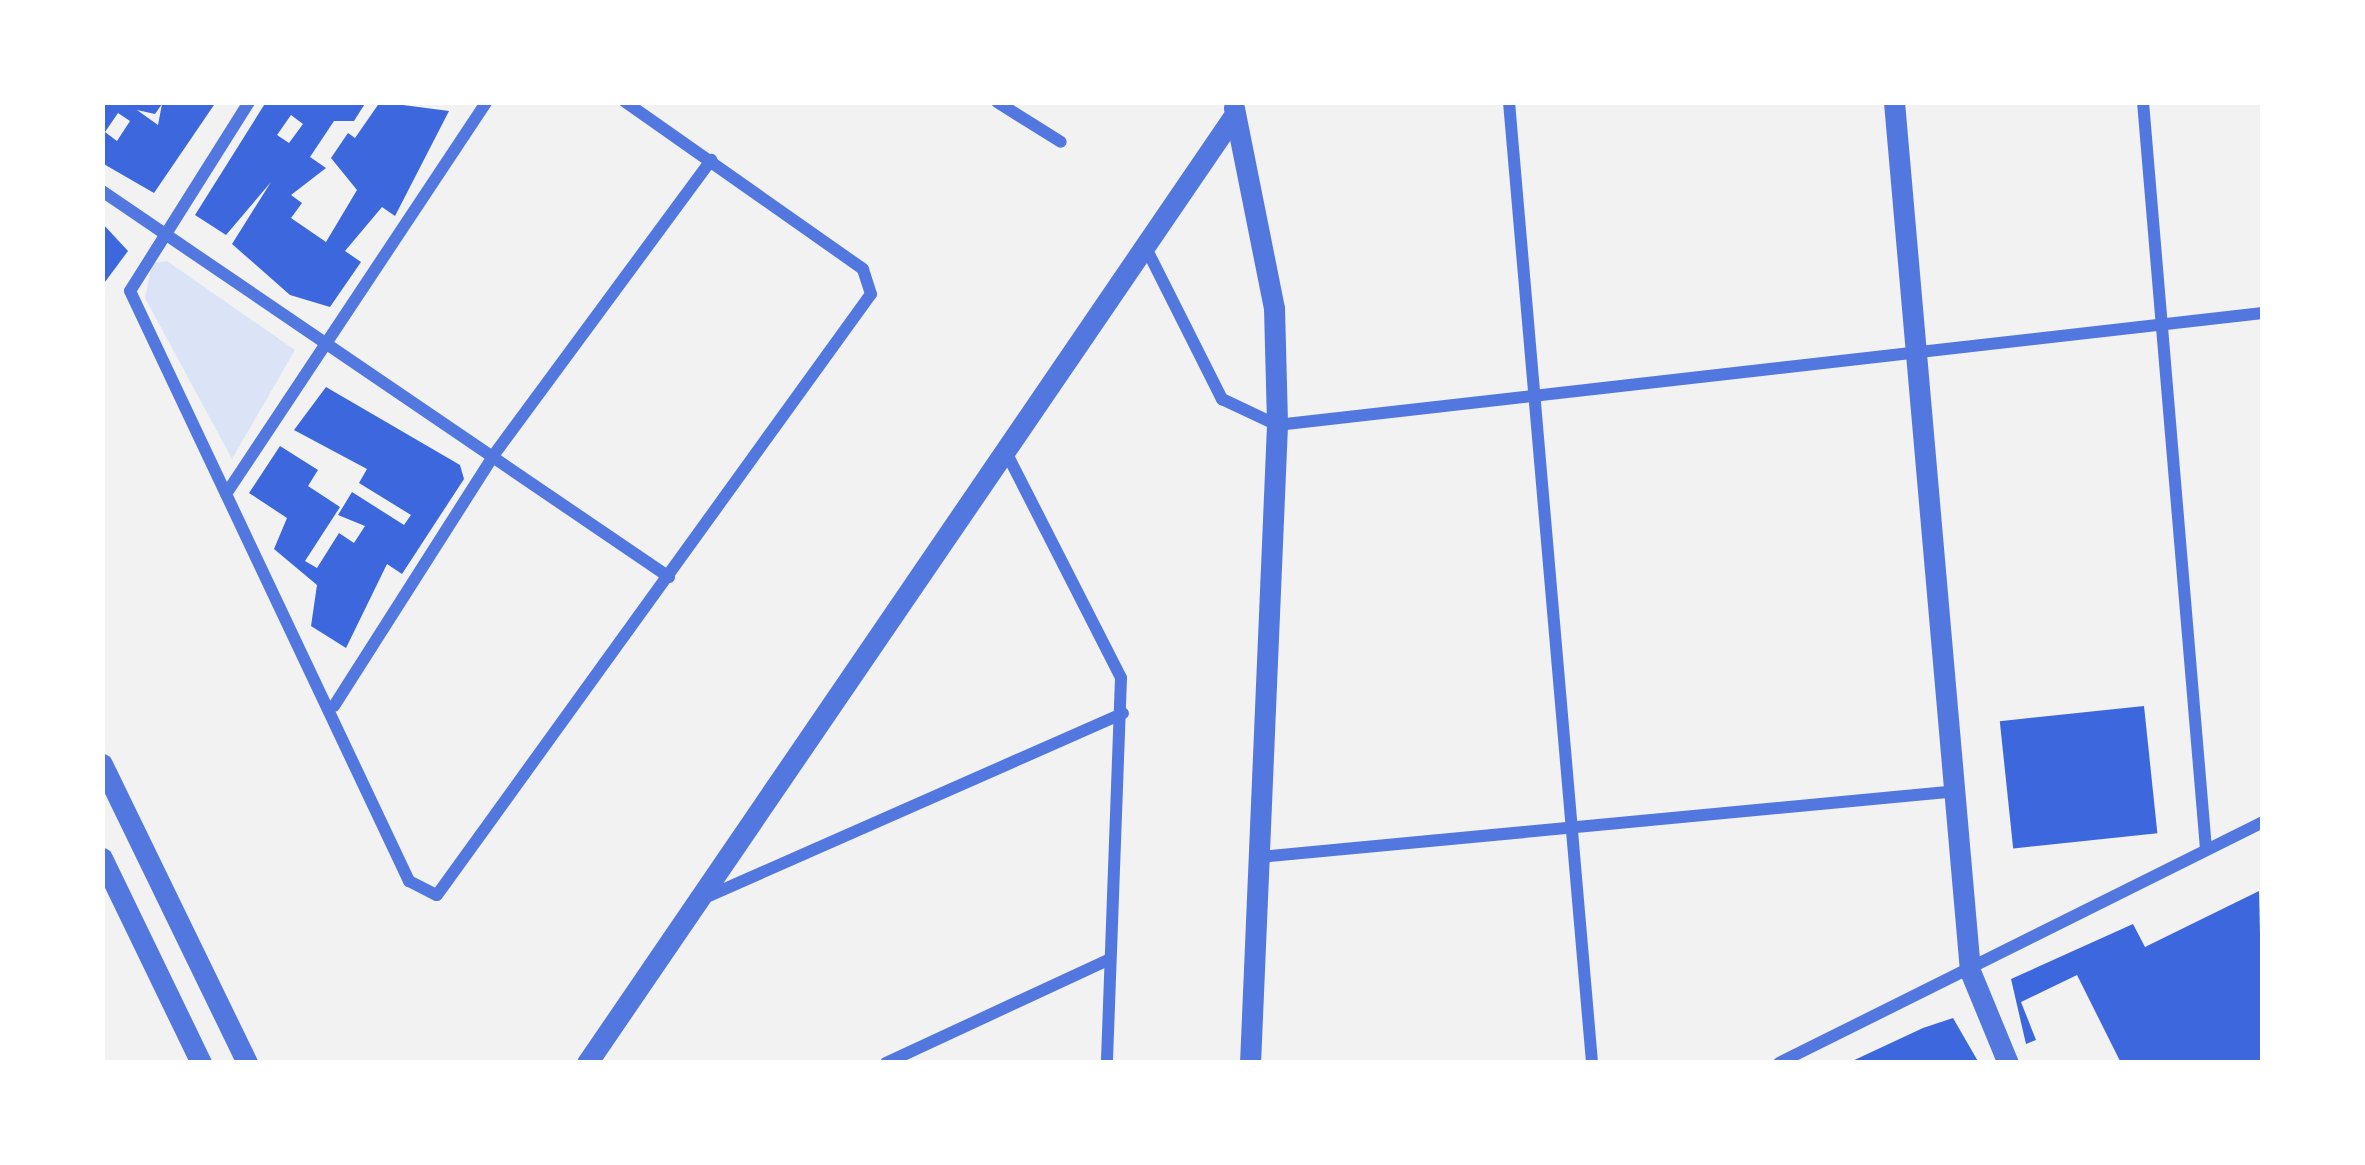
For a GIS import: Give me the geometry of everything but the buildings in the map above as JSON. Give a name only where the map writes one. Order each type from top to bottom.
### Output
[{"type":"street","points":[[249,102],[159,230],[130,291],[334,706],[409,880],[426,895],[447,890],[873,285],[711,160],[625,102]]},
{"type":"street","points":[[226,494],[486,102]]},
{"type":"street","points":[[997,102],[1061,142]]},
{"type":"street","points":[[1508,102],[1592,1063]]},
{"type":"street","points":[[1894,102],[1959,791],[1970,971],[2008,1063]]},
{"type":"street","points":[[2143,102],[2206,849]]},
{"type":"street","points":[[587,1063],[691,904],[1007,454],[1142,240],[1233,108]]},
{"type":"street","points":[[1233,108],[1274,308],[1277,425],[1250,1063]]},
{"type":"street","points":[[334,706],[494,456],[711,160]]},
{"type":"street","points":[[102,191],[669,577]]},
{"type":"street","points":[[1142,240],[1222,399],[1277,425],[2263,313]]},
{"type":"street","points":[[1007,454],[1107,643],[1123,712],[1108,960],[1107,1063]]},
{"type":"street","points":[[691,904],[1123,712]]},
{"type":"street","points":[[102,764],[247,1063]]},
{"type":"street","points":[[1260,857],[1959,791]]},
{"type":"street","points":[[1779,1063],[2263,822]]},
{"type":"street","points":[[102,858],[201,1063]]},
{"type":"street","points":[[154,965],[191,947]]},
{"type":"street","points":[[886,1063],[1108,960]]},
{"type":"shaded area","points":[[167,261],[295,350],[232,459],[145,298],[152,263]]}]
